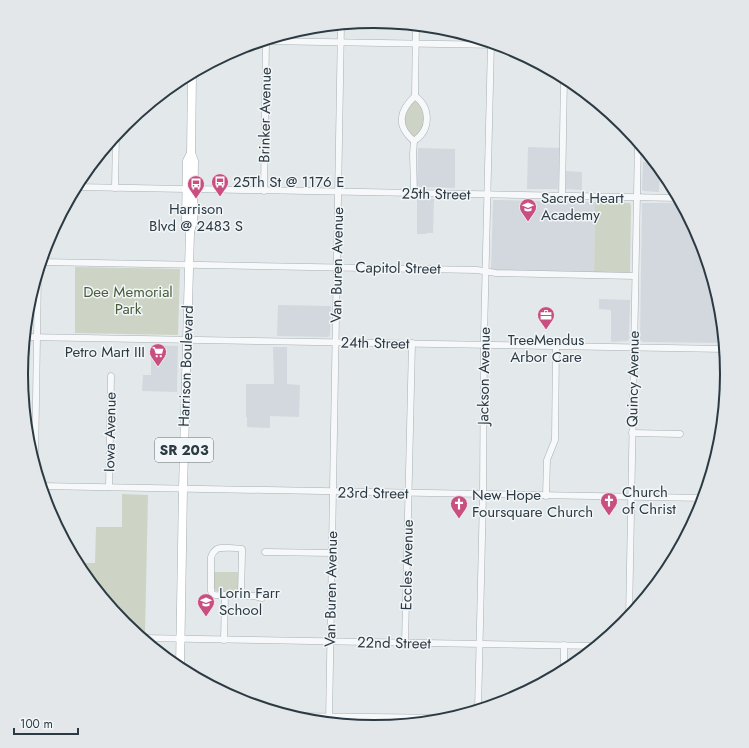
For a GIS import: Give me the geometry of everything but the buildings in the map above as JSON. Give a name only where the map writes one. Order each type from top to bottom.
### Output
[{"type":"main road","name":"Harrison Boulevard","points":[[180,661],[182,489],[190,232],[193,221],[187,161],[191,153],[192,80]]},
{"type":"street","name":"Van Buren Avenue","points":[[329,717],[335,342],[338,267],[341,30]]},
{"type":"street","points":[[414,142],[404,130],[402,125],[402,116],[405,107],[415,96],[416,31]]},
{"type":"street","points":[[283,40],[475,43]]},
{"type":"street","name":"Brinker Avenue","points":[[264,191],[265,45]]},
{"type":"street","name":"Jackson Avenue","points":[[478,704],[490,47]]},
{"type":"street","points":[[562,196],[564,84]]},
{"type":"street","points":[[414,193],[414,142],[424,131],[427,122],[424,105],[415,96]]},
{"type":"street","points":[[115,188],[116,144]]},
{"type":"street","name":"Quincy Avenue","points":[[629,608],[638,149]]},
{"type":"street","name":"25th Street","points":[[84,187],[672,198]]},
{"type":"street","name":"Capitol Street","points":[[47,262],[477,270],[496,273],[635,276]]},
{"type":"street","points":[[35,443],[38,294]]},
{"type":"street","name":"24th Street","points":[[30,337],[720,349]]},
{"type":"street","name":"Eccles Avenue","points":[[405,643],[412,343]]},
{"type":"street","points":[[546,496],[547,460],[555,440],[556,346]]},
{"type":"street","name":"Iowa Avenue","points":[[109,488],[112,376]]},
{"type":"street","points":[[632,433],[680,434]]},
{"type":"street","name":"23rd Street","points":[[47,486],[697,498]]},
{"type":"street","points":[[241,595],[242,549],[220,548],[212,554],[211,557],[211,592],[213,595],[241,595],[262,598]]},
{"type":"street","points":[[265,552],[332,553]]},
{"type":"street","points":[[224,640],[225,595]]},
{"type":"street","name":"22nd Street","points":[[151,638],[589,646]]},
{"type":"street","points":[[564,646],[564,664]]},
{"type":"street","points":[[362,719],[399,719]]},
{"type":"shaded area","points":[[528,147],[560,148],[558,189],[527,189]]},
{"type":"shaded area","points":[[418,148],[455,149],[455,188],[418,186]]},
{"type":"shaded area","points":[[643,162],[648,162],[660,178],[659,192],[642,190]]},
{"type":"shaded area","points":[[566,171],[582,172],[582,190],[566,189]]},
{"type":"shaded area","points":[[417,198],[434,199],[433,233],[417,234]]},
{"type":"shaded area","points":[[494,200],[595,202],[594,273],[493,271],[491,269]]},
{"type":"shaded area","points":[[642,203],[675,203],[694,242],[709,284],[719,343],[643,342],[640,340]]},
{"type":"shaded area","points":[[599,299],[630,300],[628,341],[611,342],[611,310],[599,309]]},
{"type":"shaded area","points":[[278,305],[331,306],[330,335],[328,337],[277,336]]},
{"type":"shaded area","points":[[151,345],[178,346],[177,392],[142,391],[143,375],[151,375]]},
{"type":"shaded area","points":[[273,347],[287,347],[287,384],[300,385],[299,417],[270,416],[270,428],[247,427],[246,384],[274,384]]},
{"type":"green space","points":[[414,100],[418,100],[425,116],[423,129],[414,138],[407,129],[403,119],[406,110]]},
{"type":"green space","points":[[595,202],[630,203],[629,273],[594,273]]},
{"type":"green space","name":"Dee Memorial Park","points":[[75,267],[180,269],[178,335],[75,333]]},
{"type":"green space","points":[[122,494],[148,495],[145,633],[114,602],[85,563],[95,563],[96,527],[122,527]]},
{"type":"green space","points":[[214,572],[239,572],[237,592],[216,591],[214,588]]},
{"type":"place","name":"25Th St @ 1176 E","points":[[220,197]]},
{"type":"place","name":"Harrison Blvd @ 2483 S","points":[[196,199]]},
{"type":"place","name":"Sacred Heart Academy","points":[[528,222]]},
{"type":"place","name":"TreeMendus Arbor Care","points":[[546,330]]},
{"type":"place","name":"Petro Mart III","points":[[158,367]]},
{"type":"place","name":"Church of Christ","points":[[609,516]]},
{"type":"place","name":"New Hope Foursquare Church","points":[[459,519]]},
{"type":"place","name":"Lorin Farr School","points":[[206,617]]}]
